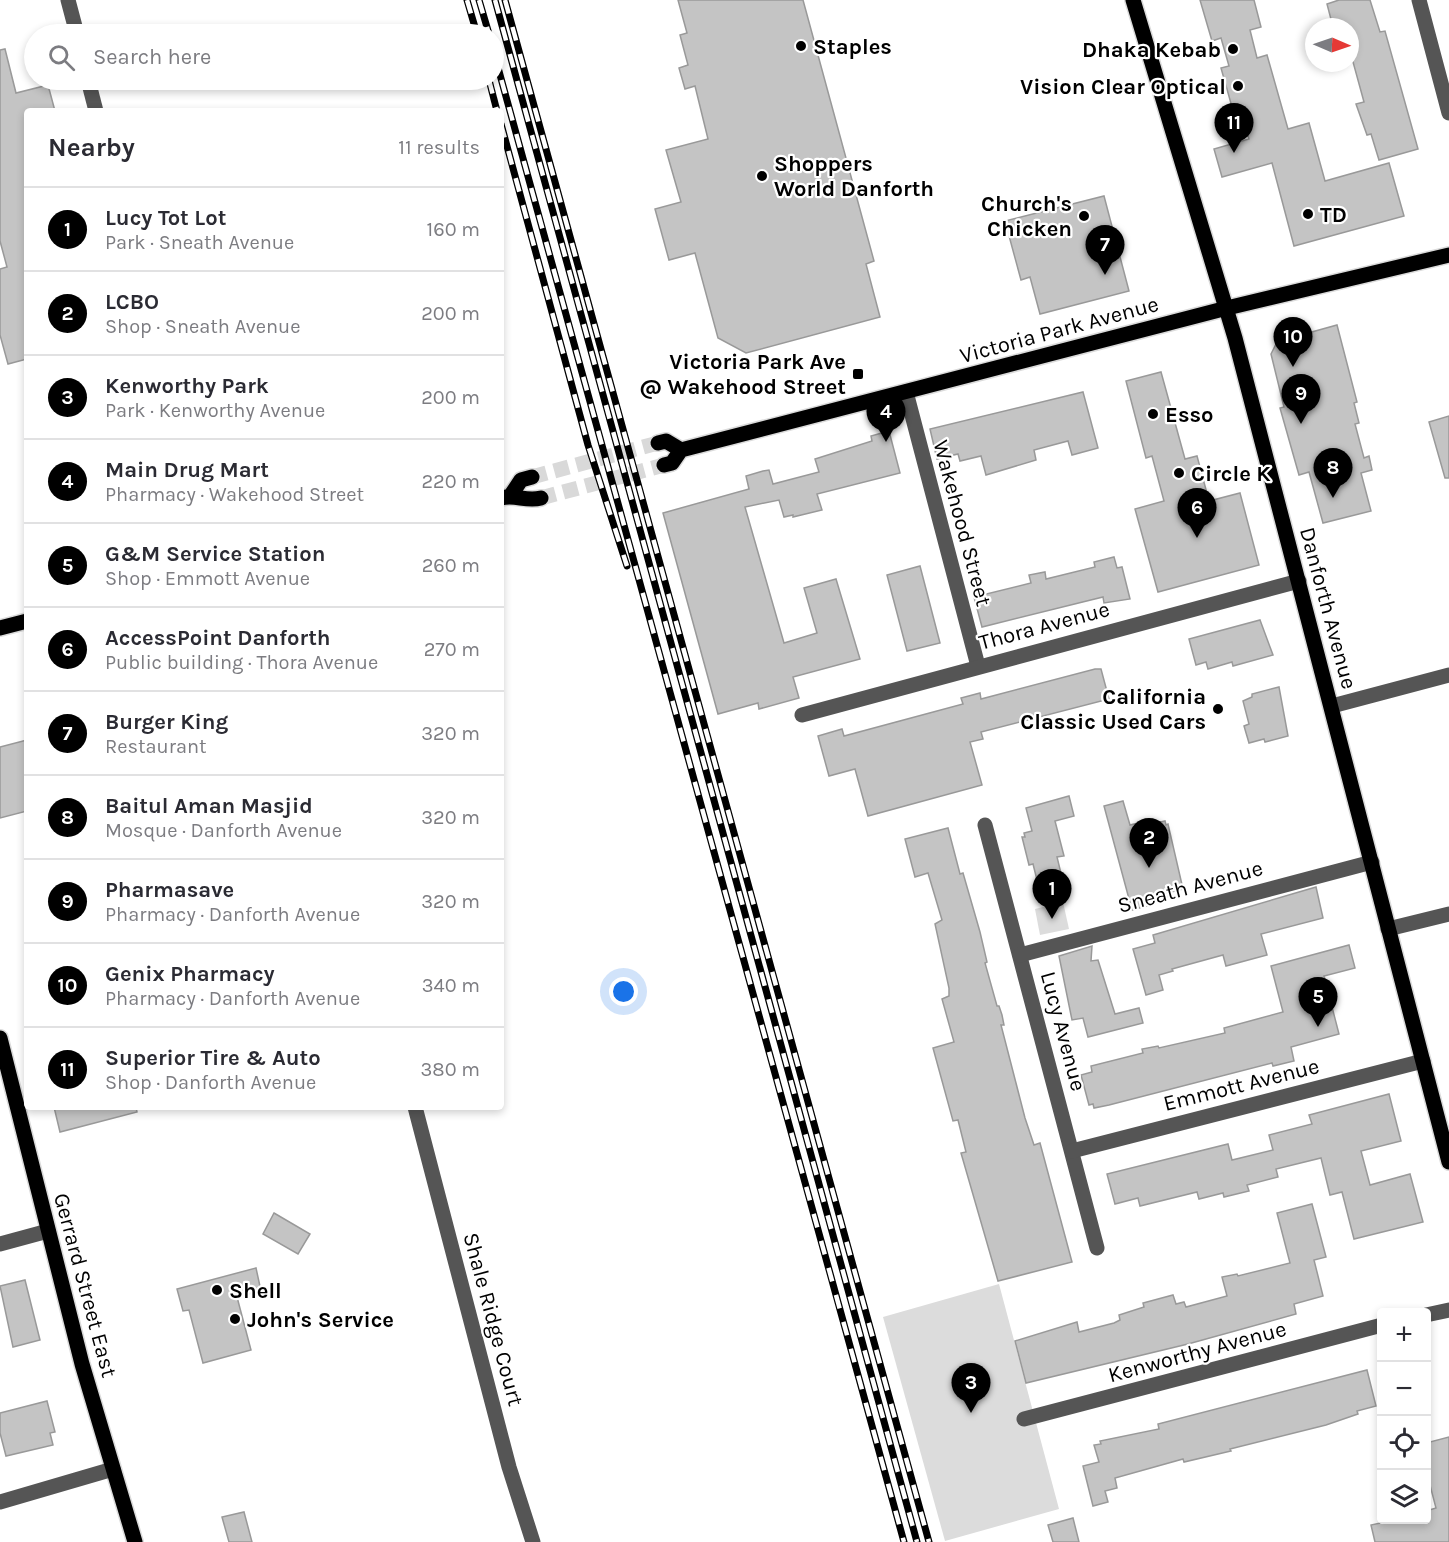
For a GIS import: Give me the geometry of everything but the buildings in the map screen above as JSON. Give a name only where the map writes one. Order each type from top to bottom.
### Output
[{"type":"main road","name":"Danforth Avenue","points":[[1133,0],[1227,308],[1449,1162]]},
{"type":"main road","name":"Victoria Park Avenue","points":[[664,465],[672,463],[681,450],[1227,308],[1449,255]]},
{"type":"main road","points":[[658,443],[666,441],[681,450]]},
{"type":"main road","points":[[506,497],[521,480],[532,477]]},
{"type":"main road","points":[[506,497],[528,501],[541,498]]},
{"type":"main road","points":[[0,628],[24,622]]},
{"type":"main road","name":"Gerrard Street East","points":[[0,1038],[48,1231],[135,1542]]},
{"type":"street","points":[[68,0],[74,24]]},
{"type":"street","points":[[1419,0],[1449,113]]},
{"type":"street","points":[[91,90],[95,108]]},
{"type":"street","name":"Wakehood Street","points":[[906,392],[978,666]]},
{"type":"street","name":"Thora Avenue","points":[[802,715],[1299,581]]},
{"type":"street","points":[[1332,706],[1449,675]]},
{"type":"street","name":"Lucy Avenue","points":[[985,825],[1097,1248]]},
{"type":"street","name":"Sneath Avenue","points":[[1020,955],[1372,862]]},
{"type":"street","points":[[1388,928],[1449,914]]},
{"type":"street","name":"Emmott Avenue","points":[[1072,1151],[1422,1061]]},
{"type":"street","name":"Shale Ridge Court","points":[[416,1110],[510,1467],[533,1542]]},
{"type":"street","points":[[0,1244],[48,1231]]},
{"type":"street","points":[[1431,1314],[1449,1310]]},
{"type":"street","name":"Kenworthy Avenue","points":[[1024,1419],[1377,1327]]},
{"type":"street","points":[[0,1502],[113,1469]]},
{"type":"shaded area","points":[[1063,902],[1069,929],[1040,935],[1035,909]]},
{"type":"shaded area","points":[[999,1284],[1059,1509],[945,1541],[883,1317]]},
{"type":"tunnel","points":[[532,477],[658,443]]},
{"type":"tunnel","points":[[541,498],[664,465]]},
{"type":"railway","points":[[467,0],[474,24]]},
{"type":"railway","points":[[479,0],[486,24]]},
{"type":"railway","points":[[495,0],[502,24]]},
{"type":"railway","points":[[505,0],[929,1542]]},
{"type":"railway","points":[[504,33],[917,1542]]},
{"type":"railway","points":[[504,89],[904,1542]]},
{"type":"railway","points":[[492,90],[496,108]]},
{"type":"railway","points":[[504,135],[588,445],[627,566]]},
{"type":"place","name":"Staples","points":[[801,46]]},
{"type":"place","name":"Dhaka Kebab","points":[[1233,49]]},
{"type":"place","name":"Vision Clear Optical","points":[[1238,86]]},
{"type":"place","name":"Superior Tire & Auto","points":[[1234,153]]},
{"type":"place","name":"Shoppers World Danforth","points":[[762,176]]},
{"type":"place","name":"TD","points":[[1308,214]]},
{"type":"place","name":"Church's Chicken","points":[[1084,216]]},
{"type":"place","name":"Burger King","points":[[1105,275]]},
{"type":"place","name":"Genix Pharmacy","points":[[1293,367]]},
{"type":"place","name":"Victoria Park Ave @ Wakehood Street","points":[[858,374]]},
{"type":"place","name":"Esso","points":[[1153,414]]},
{"type":"place","name":"Pharmasave","points":[[1301,424]]},
{"type":"place","name":"Main Drug Mart","points":[[886,442]]},
{"type":"place","name":"Circle K","points":[[1179,473]]},
{"type":"place","name":"Baitul Aman Masjid","points":[[1333,498]]},
{"type":"place","name":"AccessPoint Danforth","points":[[1197,538]]},
{"type":"place","name":"California Classic Used Cars","points":[[1218,709]]},
{"type":"place","name":"LCBO","points":[[1149,868]]},
{"type":"place","name":"Lucy Tot Lot","points":[[1052,919]]},
{"type":"place","name":"G&M Service Station","points":[[1318,1027]]},
{"type":"place","name":"Shell","points":[[217,1290]]},
{"type":"place","name":"John's Service","points":[[235,1319]]},
{"type":"place","name":"Kenworthy Park","points":[[971,1413]]}]
